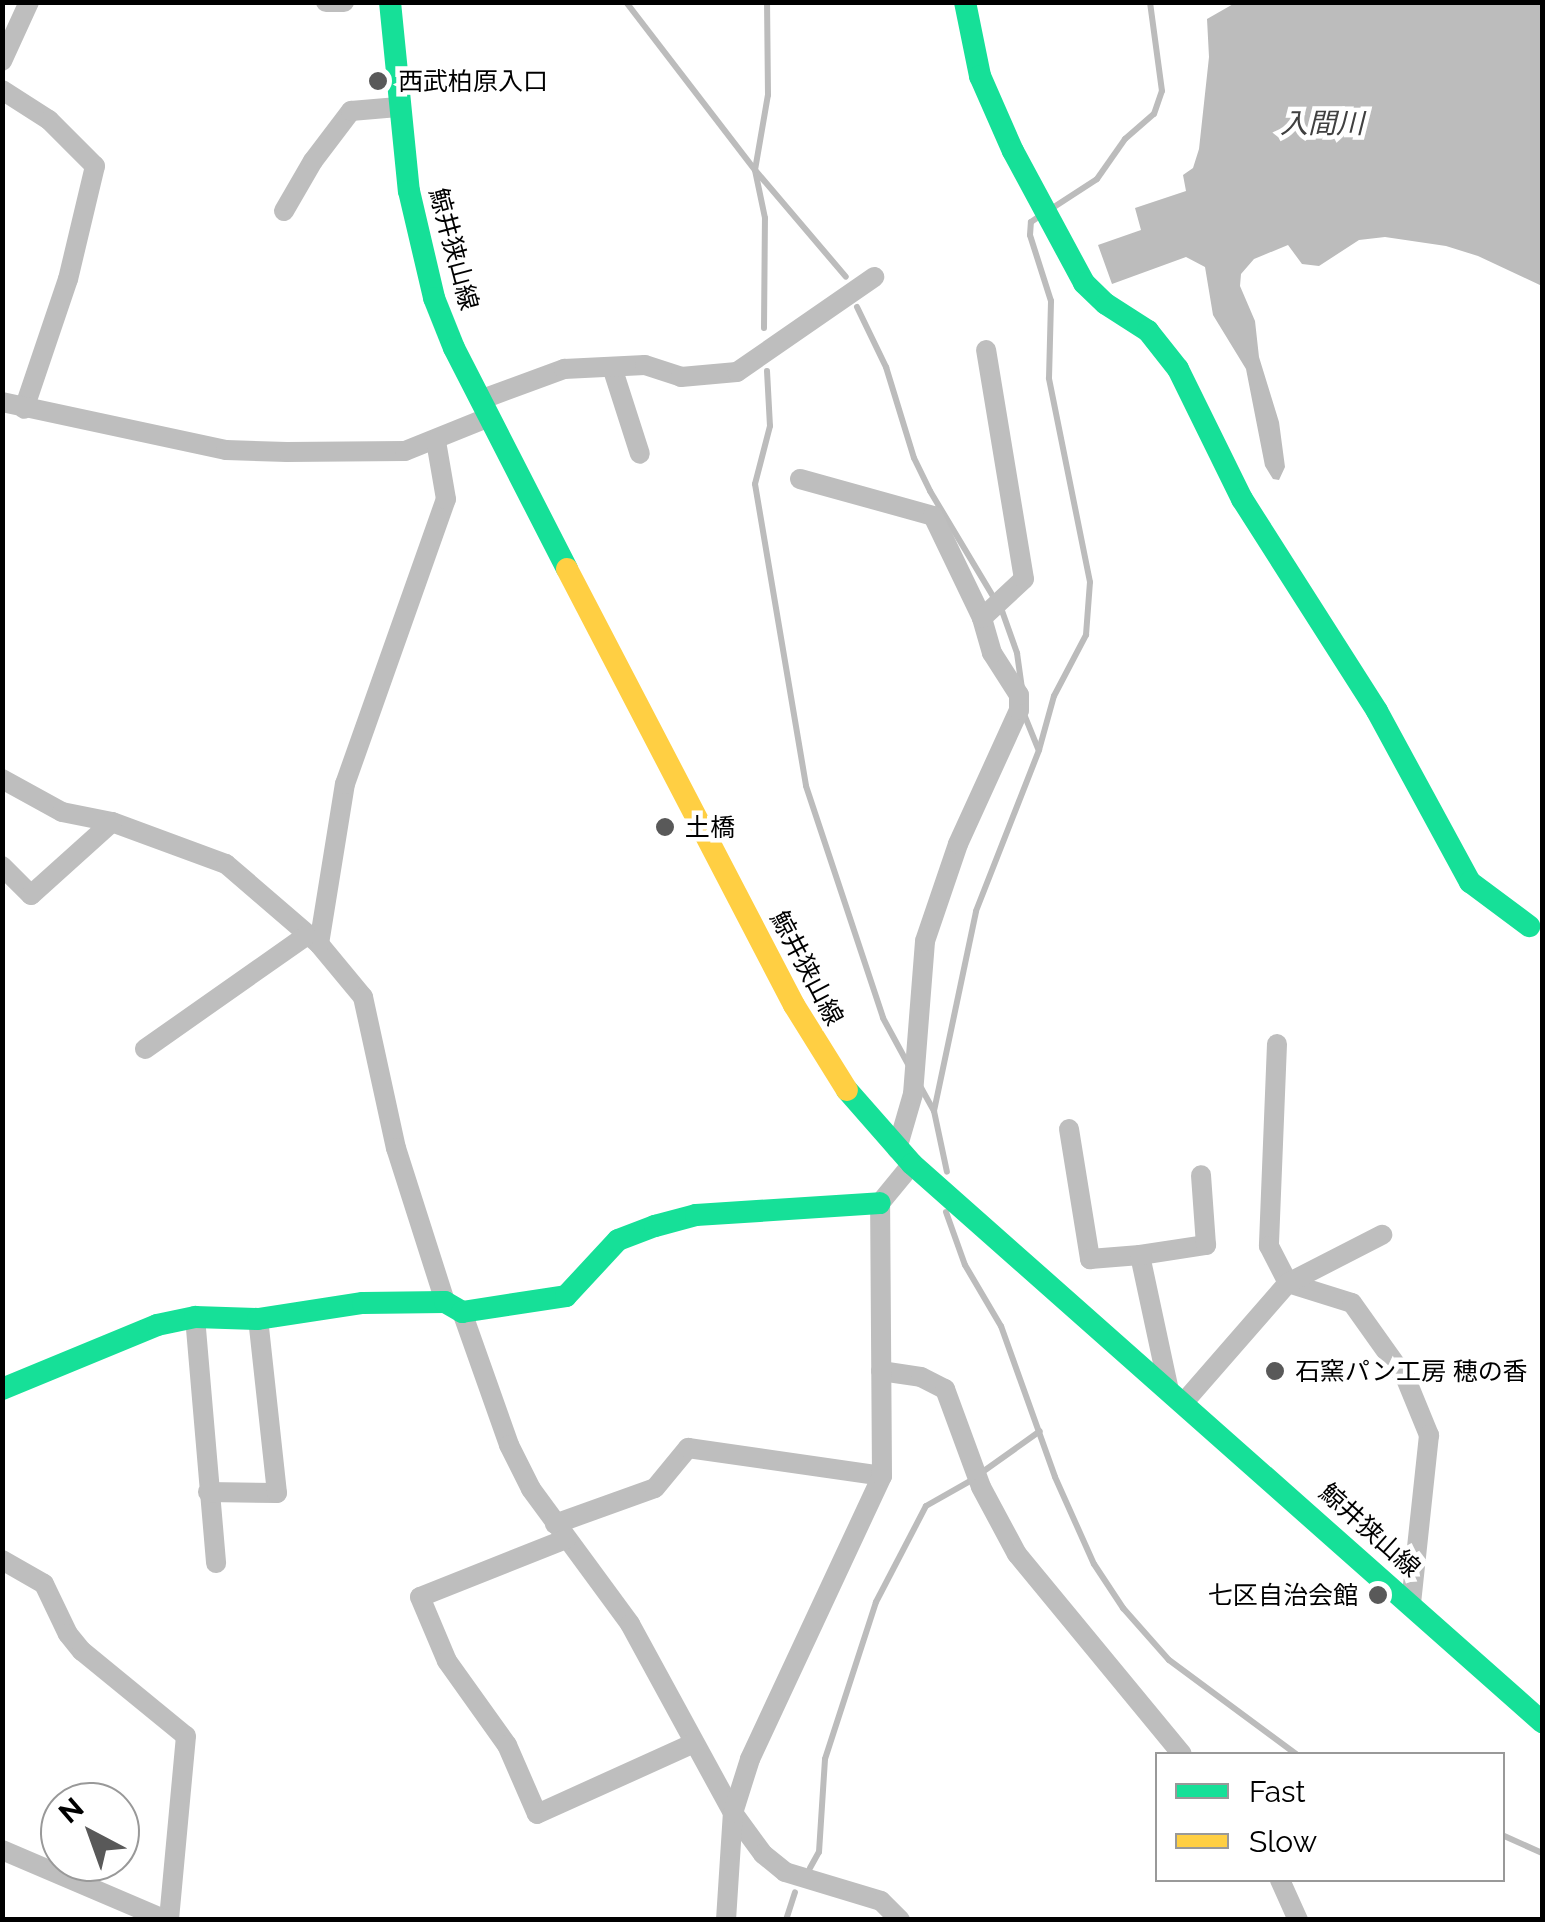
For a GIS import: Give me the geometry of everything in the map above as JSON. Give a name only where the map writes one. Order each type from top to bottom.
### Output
[{"type":"main road","points":[[386,5],[418,2]]},
{"type":"main road","points":[[966,2],[980,76],[1084,283],[1098,299],[1148,331],[1178,368],[1242,499],[1377,711],[1470,882],[1529,926]]},
{"type":"main road","name":"鯨井狭山線","points":[[386,5],[413,208],[434,298],[484,408],[794,1004],[847,1090],[904,1156],[1177,1394],[1542,1722]]},
{"type":"main road","points":[[2,1389],[158,1325],[196,1317],[258,1320],[363,1303],[454,1307],[566,1296],[618,1240],[696,1215],[880,1203]]},
{"type":"street","points":[[2,61],[28,2]]},
{"type":"street","points":[[326,2],[344,2]]},
{"type":"street","points":[[2,90],[50,120],[95,166],[68,279],[24,409]]},
{"type":"street","points":[[284,211],[312,160],[350,110],[398,107]]},
{"type":"street","points":[[2,402],[226,450],[392,453],[436,441],[484,408],[564,370],[644,365],[680,376],[737,372],[874,276]]},
{"type":"street","points":[[982,618],[1024,579],[986,350]]},
{"type":"street","points":[[612,367],[640,454]]},
{"type":"street","points":[[145,1049],[312,940],[345,784],[446,499],[436,441]]},
{"type":"street","points":[[726,1920],[733,1813],[750,1759],[882,1476],[880,1203],[904,1156],[925,941],[958,844],[1019,710],[1019,695],[992,653],[982,618],[933,516],[800,479]]},
{"type":"street","points":[[2,779],[62,812],[112,822],[226,864],[312,940],[364,996],[396,1148],[454,1307],[509,1445],[531,1489],[660,1671],[733,1813],[763,1854],[786,1872],[881,1901],[900,1920]]},
{"type":"street","points":[[2,866],[10,891],[31,895],[112,822]]},
{"type":"street","points":[[1277,1044],[1269,1246],[1288,1283],[1352,1303],[1406,1379],[1429,1435],[1411,1604]]},
{"type":"street","points":[[1069,1129],[1090,1260],[1206,1245],[1201,1175]]},
{"type":"street","points":[[1177,1394],[1288,1283],[1382,1235]]},
{"type":"street","points":[[1140,1254],[1177,1394]]},
{"type":"street","points":[[196,1317],[216,1563]]},
{"type":"street","points":[[208,1492],[276,1492],[258,1320]]},
{"type":"street","points":[[881,1371],[921,1377],[945,1389],[981,1487],[1017,1554],[1180,1752]]},
{"type":"street","points":[[694,1743],[538,1814],[507,1745],[447,1661],[420,1597],[655,1488],[688,1448],[882,1476]]},
{"type":"street","points":[[2,1560],[44,1584],[68,1634],[82,1651],[186,1736],[168,1920],[2,1850]]},
{"type":"street","points":[[1281,1882],[1298,1920]]},
{"type":"water","name":"入間川","points":[[1235,3],[1542,3],[1542,286],[1478,256],[1446,246],[1385,237],[1359,240],[1319,266],[1302,264],[1288,245],[1254,259],[1241,274],[1240,286],[1255,321],[1259,357],[1279,422],[1285,467],[1279,480],[1273,479],[1265,466],[1246,369],[1213,315],[1205,267],[1186,257],[1112,284],[1098,245],[1141,230],[1135,208],[1186,191],[1183,175],[1193,168],[1199,149],[1209,57],[1207,19]]},
{"type":"waterway","points":[[626,2],[755,170],[846,277]]},
{"type":"waterway","points":[[764,328],[765,218],[755,170],[768,95],[767,2]]},
{"type":"waterway","points":[[1054,207],[1097,179],[1125,139],[1154,114],[1162,91],[1150,2]]},
{"type":"waterway","points":[[934,1111],[976,911],[1039,750],[1054,696],[1086,635],[1090,582],[1049,378],[1051,301],[1030,235],[1031,222],[1040,216]]},
{"type":"waterway","points":[[857,307],[886,367],[914,458],[994,598]]},
{"type":"waterway","points":[[767,371],[770,426],[755,484],[806,786],[883,1018],[908,1064]]},
{"type":"waterway","points":[[1001,608],[1017,653],[1022,687]]},
{"type":"waterway","points":[[1024,714],[1038,749]]},
{"type":"waterway","points":[[919,1084],[934,1111],[947,1172]]},
{"type":"waterway","points":[[946,1212],[965,1265],[1001,1326],[1055,1477],[1094,1564],[1123,1608],[1169,1660],[1293,1752]]},
{"type":"waterway","points":[[981,1473],[1040,1431]]},
{"type":"waterway","points":[[810,1868],[819,1852],[825,1759],[876,1602],[926,1506],[972,1480]]},
{"type":"waterway","points":[[1505,1836],[1542,1853]]},
{"type":"waterway","points":[[786,1920],[795,1892]]},
{"type":"traffic: fast","points":[[390,2],[409,191],[434,298],[454,348],[567,569]]},
{"type":"traffic: fast","points":[[965,2],[980,76],[1013,151],[1084,283],[1106,304],[1148,331],[1178,369],[1242,499],[1377,711],[1470,882],[1529,926]]},
{"type":"traffic: fast","points":[[847,1090],[912,1164],[1542,1722]]},
{"type":"traffic: fast","points":[[2,1389],[157,1325],[195,1317],[258,1319],[363,1303],[445,1302],[462,1312],[566,1296],[618,1240],[655,1226],[696,1215],[880,1203]]},
{"type":"traffic: slow","points":[[567,569],[794,1005],[847,1090]]},
{"type":"place","name":"西武柏原入口","points":[[378,81]]},
{"type":"place","name":"土橋","points":[[665,827]]},
{"type":"place","name":"石窯パン工房 穂の香","points":[[1275,1371]]},
{"type":"place","name":"七区自治会館","points":[[1378,1595]]}]
